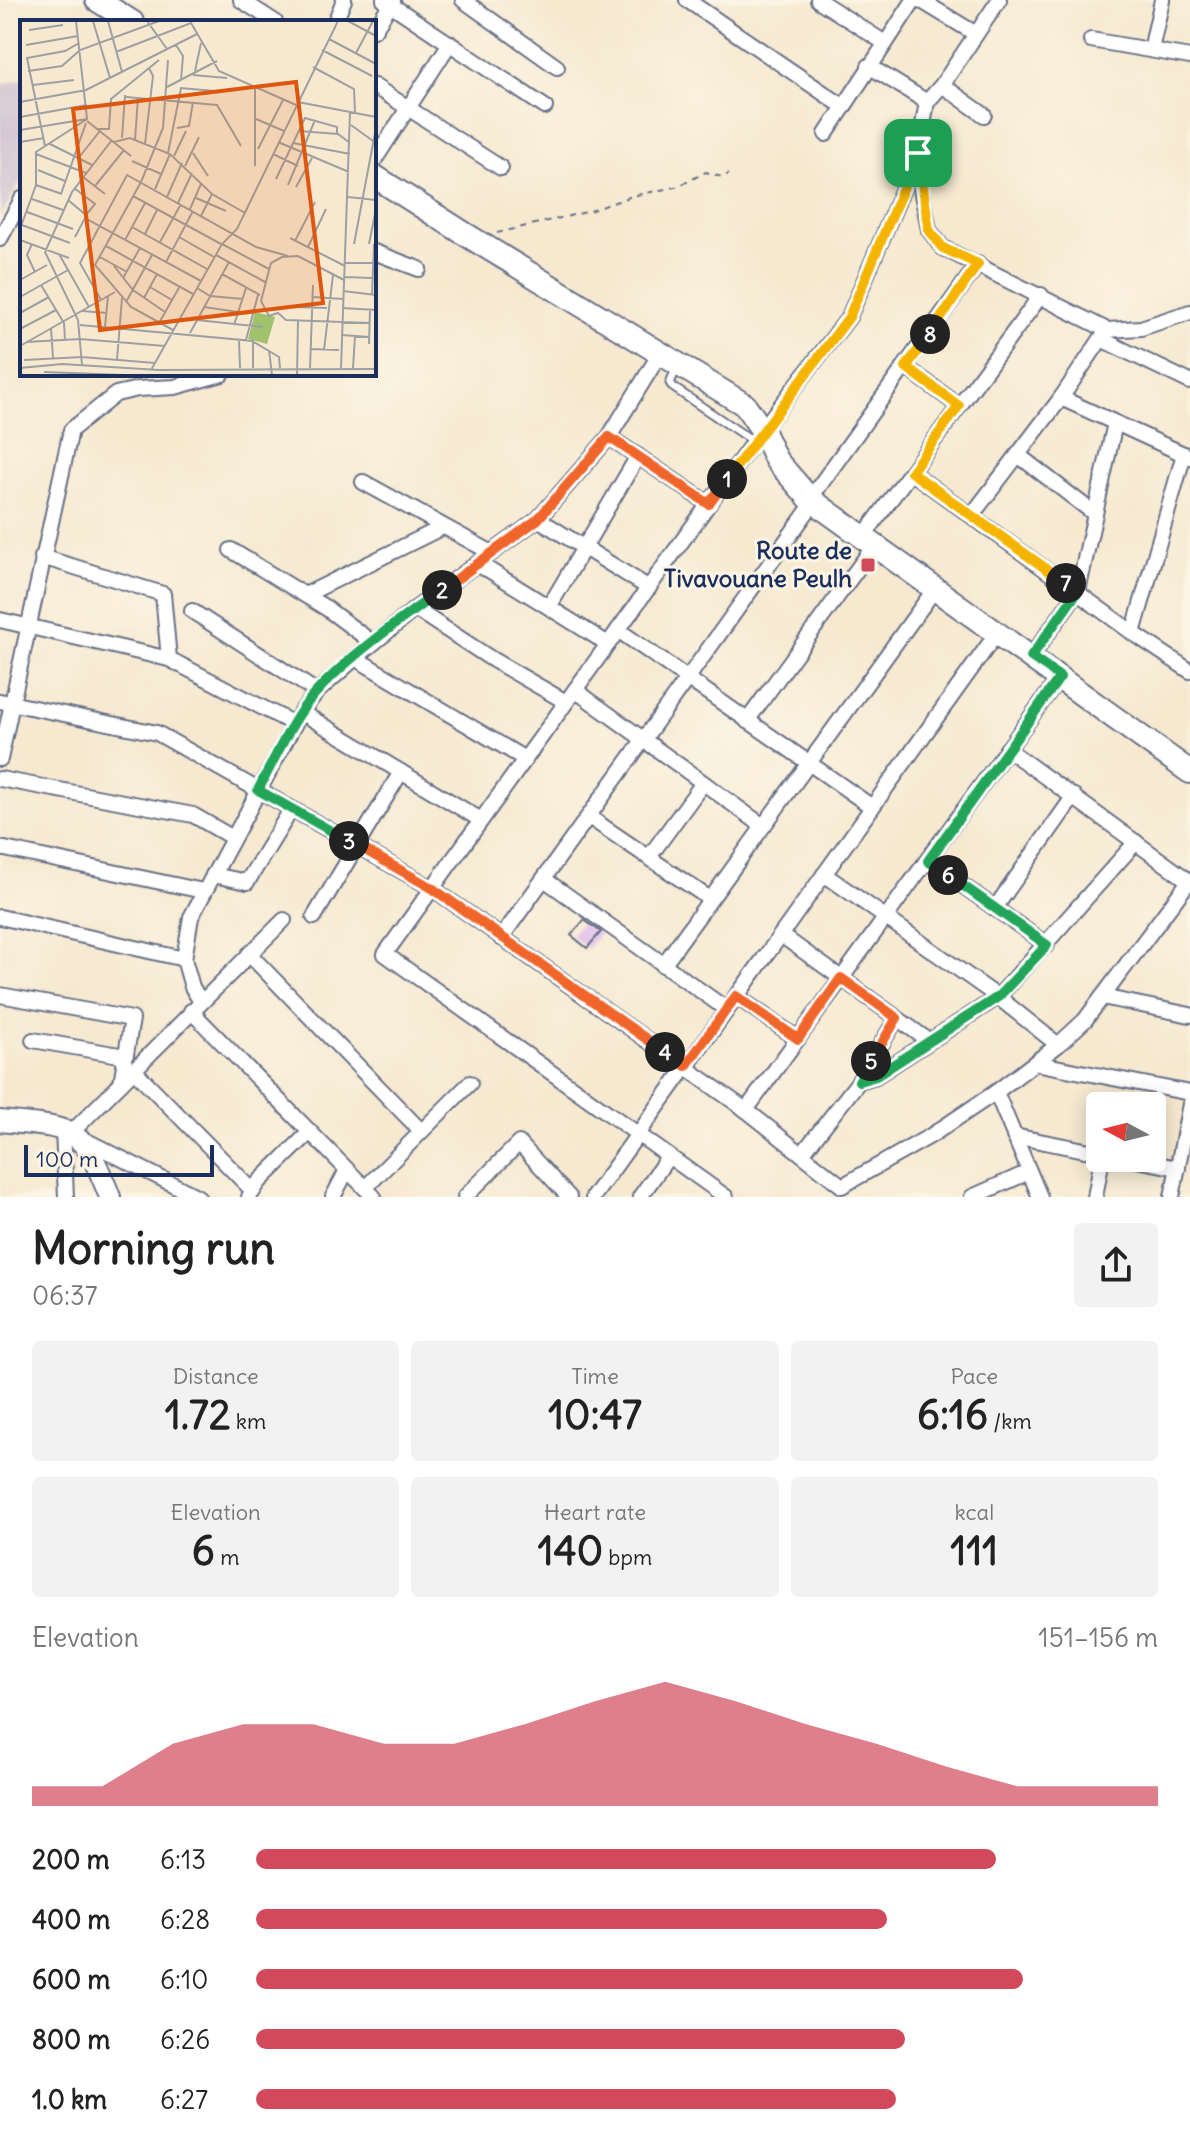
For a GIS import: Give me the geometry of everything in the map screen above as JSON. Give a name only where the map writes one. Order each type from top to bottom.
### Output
[{"type":"main road","points":[[376,176],[465,234],[745,405],[758,436],[812,500],[1190,772]]},
{"type":"street","points":[[241,0],[268,12]]},
{"type":"street","points":[[336,20],[344,0]]},
{"type":"street","points":[[687,0],[844,107]]},
{"type":"street","points":[[818,0],[885,43]]},
{"type":"street","points":[[826,134],[914,0]]},
{"type":"street","points":[[920,0],[976,34]]},
{"type":"street","points":[[726,1197],[385,954],[758,436],[849,317],[918,153],[927,102],[942,85],[999,0]]},
{"type":"street","points":[[1151,50],[1162,0]]},
{"type":"street","points":[[376,26],[389,1],[545,107]]},
{"type":"street","points":[[473,3],[557,67]]},
{"type":"street","points":[[1091,40],[1190,57]]},
{"type":"street","points":[[376,173],[408,108],[450,43]]},
{"type":"street","points":[[869,66],[927,102]]},
{"type":"street","points":[[942,85],[984,115]]},
{"type":"street","points":[[376,87],[501,168]]},
{"type":"street","points":[[918,153],[929,230],[943,248],[1041,295],[1190,382]]},
{"type":"street","points":[[0,239],[11,220]]},
{"type":"street","points":[[376,253],[419,269]]},
{"type":"street","points":[[501,938],[978,264]]},
{"type":"street","points":[[747,721],[869,542],[911,472],[1041,295]]},
{"type":"street","points":[[972,515],[1061,398],[1104,334],[1141,328],[1190,312]]},
{"type":"street","points":[[470,1083],[421,1131],[369,1192],[196,1006],[184,959],[191,917],[297,718],[317,692],[415,609],[538,519],[609,437],[670,358]]},
{"type":"street","points":[[906,367],[959,406]]},
{"type":"street","points":[[0,759],[6,703],[28,626],[71,430],[116,394],[183,385],[215,376]]},
{"type":"street","points":[[1061,398],[1187,456],[1133,633]]},
{"type":"street","points":[[1031,657],[1078,591],[1115,423]]},
{"type":"street","points":[[609,437],[709,504]]},
{"type":"street","points":[[1018,455],[1095,514]]},
{"type":"street","points":[[549,607],[638,456]]},
{"type":"street","points":[[911,472],[1190,671]]},
{"type":"street","points":[[363,482],[492,553]]},
{"type":"street","points":[[538,519],[649,588]]},
{"type":"street","points":[[305,595],[443,527]]},
{"type":"street","points":[[231,550],[305,595],[373,643]]},
{"type":"street","points":[[42,557],[163,594],[169,659]]},
{"type":"street","points":[[476,565],[608,644]]},
{"type":"street","points":[[663,965],[934,590]]},
{"type":"street","points":[[415,609],[493,660],[571,696],[643,739],[763,826]]},
{"type":"street","points":[[192,611],[317,692]]},
{"type":"street","points":[[0,620],[169,659],[297,718],[401,772],[481,820]]},
{"type":"street","points":[[618,630],[872,807]]},
{"type":"street","points":[[593,1197],[997,633]]},
{"type":"street","points":[[355,658],[525,759]]},
{"type":"street","points":[[746,1110],[1060,677]]},
{"type":"street","points":[[6,703],[157,733],[356,844],[432,888],[686,1066],[842,1186],[932,1135],[1058,1045],[1085,1020],[1190,880],[1007,749]]},
{"type":"street","points":[[314,917],[401,772]]},
{"type":"street","points":[[0,779],[193,815],[233,838]]},
{"type":"street","points":[[649,857],[703,783]]},
{"type":"street","points":[[995,908],[1074,796]]},
{"type":"street","points":[[213,875],[247,882],[291,810]]},
{"type":"street","points":[[589,817],[710,899]]},
{"type":"street","points":[[859,1081],[876,1076],[998,997],[1136,842]]},
{"type":"street","points":[[0,848],[203,891]]},
{"type":"street","points":[[928,861],[1047,945]]},
{"type":"street","points":[[824,874],[998,997],[1058,1045]]},
{"type":"street","points":[[544,879],[726,1009]]},
{"type":"street","points":[[0,917],[184,959]]},
{"type":"street","points":[[66,1197],[70,1133],[284,920]]},
{"type":"street","points":[[781,935],[929,1041]]},
{"type":"street","points":[[249,954],[421,1131]]},
{"type":"street","points":[[0,995],[132,1019],[120,1085]]},
{"type":"street","points":[[736,996],[798,1039]]},
{"type":"street","points":[[1102,997],[1190,1015]]},
{"type":"street","points":[[802,1154],[859,1081],[897,1018]]},
{"type":"street","points":[[33,1040],[125,1056]]},
{"type":"street","points":[[1035,1063],[1190,1093]]},
{"type":"street","points":[[134,1070],[251,1194],[259,1182],[310,1132]]},
{"type":"street","points":[[996,1092],[1040,1197]]},
{"type":"street","points":[[1172,1197],[1190,1104]]},
{"type":"street","points":[[0,1121],[49,1125],[70,1133],[198,1197]]},
{"type":"street","points":[[70,1133],[95,1157],[110,1197]]},
{"type":"street","points":[[1014,1136],[1086,1152]]},
{"type":"street","points":[[465,1197],[519,1143],[569,1197]]},
{"type":"street","points":[[640,1197],[668,1157]]},
{"type":"street","points":[[1166,1166],[1178,1168]]},
{"type":"street","points":[[333,1197],[347,1170]]},
{"type":"street","points":[[972,1197],[1029,1172]]},
{"type":"street","points":[[1095,1197],[1099,1172]]},
{"type":"path","points":[[465,234],[507,232],[590,211],[632,196],[679,186],[706,172],[722,177],[729,174]]},
{"type":"shaded area","points":[[20,80],[20,182],[0,217],[0,85]]},
{"type":"building","points":[[584,920],[601,932],[587,948],[571,935]]},
{"type":"place","name":"Route de Tivavouane Peulh","points":[[868,565]]},
{"type":"route","points":[[918,153],[929,230],[943,248],[978,264],[906,367],[959,406],[911,472],[1078,591],[1031,657],[1060,677],[928,861],[1047,945],[998,997],[866,1081],[859,1081],[897,1018],[841,978],[798,1039],[736,996],[686,1066],[432,888],[258,790],[301,712],[317,692],[415,609],[538,519],[609,437],[709,504],[849,317],[918,153]]}]
